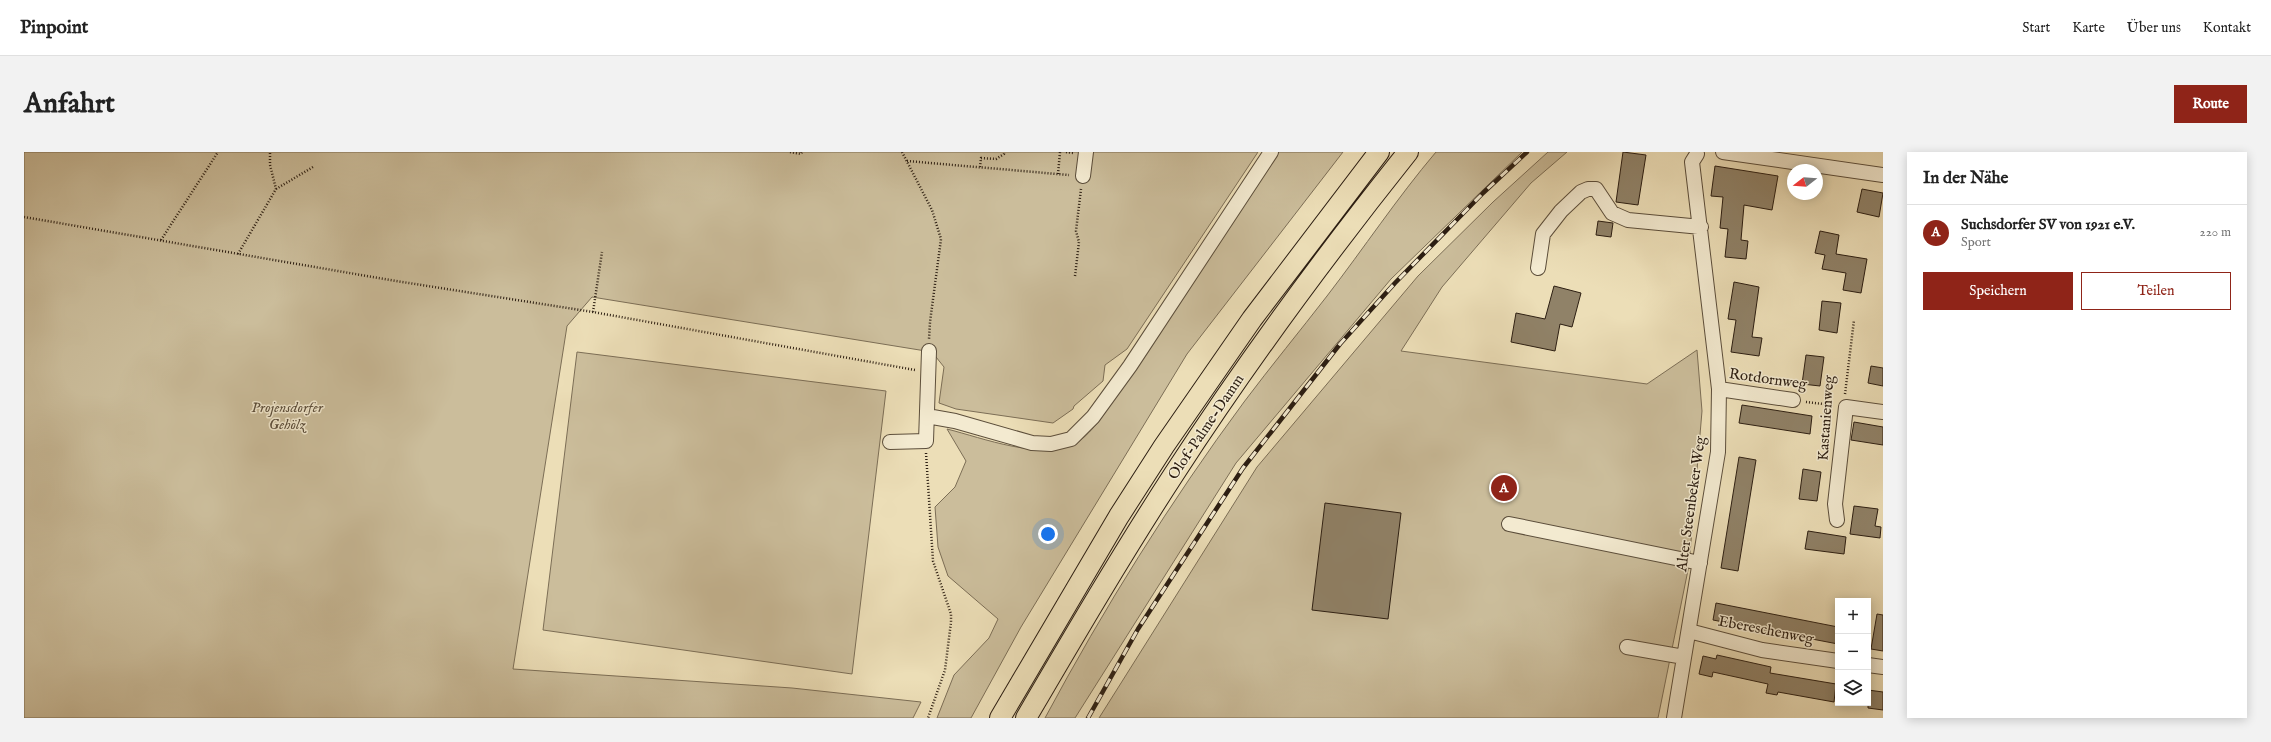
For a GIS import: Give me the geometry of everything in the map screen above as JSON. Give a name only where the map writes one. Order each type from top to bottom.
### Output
[{"type":"highway","name":"Olof-Palme-Damm","points":[[1000,718],[1119,516],[1168,440],[1252,319],[1379,152]]},
{"type":"highway","name":"Olof-Palme-Damm","points":[[1026,718],[1133,538],[1178,467],[1262,345],[1407,152]]},
{"type":"street","points":[[1083,176],[1086,152]]},
{"type":"street","points":[[927,416],[956,421],[1032,443],[1051,444],[1071,439],[1093,417],[1130,366],[1271,152]]},
{"type":"street","points":[[1722,152],[1883,175]]},
{"type":"street","name":"Alter Steenbeker Weg","points":[[1674,718],[1718,452],[1718,389],[1692,162],[1698,153]]},
{"type":"street","points":[[1538,268],[1544,234],[1561,211],[1580,192],[1588,189],[1596,189],[1612,213],[1628,220],[1700,227]]},
{"type":"street","points":[[890,442],[926,441],[929,351]]},
{"type":"street","name":"Rotdornweg","points":[[1718,389],[1793,400]]},
{"type":"street","points":[[1846,407],[1883,412]]},
{"type":"street","name":"Kastanienweg","points":[[1837,520],[1835,504],[1846,407]]},
{"type":"street","points":[[1509,524],[1700,563]]},
{"type":"street","name":"Ebereschenweg","points":[[1689,631],[1762,650],[1835,661]]},
{"type":"street","points":[[1627,647],[1684,657]]},
{"type":"street","points":[[1871,665],[1883,667]]},
{"type":"path","points":[[160,241],[218,152]]},
{"type":"path","points":[[270,152],[270,165],[276,189]]},
{"type":"path","points":[[790,152],[802,154],[802,152]]},
{"type":"path","points":[[902,152],[932,210],[941,238],[930,322],[929,351]]},
{"type":"path","points":[[980,167],[981,158],[996,159],[1004,154],[1004,152]]},
{"type":"path","points":[[1058,174],[1060,152]]},
{"type":"path","points":[[907,161],[1083,176],[1076,231],[1079,242],[1075,276]]},
{"type":"path","points":[[238,254],[276,189],[313,167]]},
{"type":"path","points":[[24,217],[160,241],[593,312],[913,368],[928,383]]},
{"type":"path","points":[[593,312],[602,252]]},
{"type":"path","name":"Kastanienweg","points":[[1846,407],[1844,387],[1854,320]]},
{"type":"path","name":"Rotdornweg","points":[[1793,400],[1846,407]]},
{"type":"path","points":[[926,441],[933,561],[951,614],[945,670],[928,718]]},
{"type":"green space","name":"Projensdorfer Gehölz","points":[[24,152],[1258,152],[1127,349],[1105,365],[1103,381],[1074,406],[1073,409],[1053,423],[956,409],[939,403],[944,367],[932,352],[592,297],[567,326],[513,669],[792,688],[921,702],[913,718],[24,718]]},
{"type":"green space","points":[[1274,152],[1343,152],[1187,354],[1021,627],[971,718],[937,718],[954,675],[989,638],[998,619],[948,576],[938,547],[935,507],[955,487],[966,461],[947,429],[1012,446],[1046,450],[1062,448],[1076,443],[1089,433],[1100,420]]},
{"type":"green space","points":[[1436,152],[1522,152],[1391,279],[1236,463],[1075,718],[1045,718],[1114,596],[1190,478],[1244,402],[1327,296],[1408,187]]},
{"type":"green space","points":[[1548,152],[1567,152],[1531,183],[1442,287],[1401,351],[1647,384],[1697,350],[1702,411],[1689,565],[1658,718],[1099,718],[1257,467],[1418,276],[1493,202]]},
{"type":"green space","points":[[577,352],[886,391],[852,674],[543,630]]},
{"type":"building","points":[[1623,152],[1646,155],[1638,205],[1616,202]]},
{"type":"building","points":[[1715,166],[1778,176],[1772,210],[1744,205],[1741,240],[1748,241],[1746,259],[1725,257],[1728,229],[1720,228],[1723,197],[1711,196]]},
{"type":"building","points":[[1862,189],[1883,193],[1879,217],[1857,212]]},
{"type":"building","points":[[1598,221],[1613,223],[1611,237],[1596,235]]},
{"type":"building","points":[[1820,231],[1839,235],[1836,254],[1867,259],[1861,293],[1843,290],[1846,273],[1822,269],[1825,255],[1815,253]]},
{"type":"building","points":[[1734,282],[1759,287],[1752,337],[1762,338],[1759,356],[1731,352],[1736,320],[1728,319]]},
{"type":"building","points":[[1554,286],[1581,293],[1572,327],[1560,324],[1555,351],[1511,342],[1516,313],[1545,319]]},
{"type":"building","points":[[1822,301],[1841,303],[1837,333],[1819,330]]},
{"type":"building","points":[[1806,355],[1824,357],[1820,386],[1802,384]]},
{"type":"building","points":[[1871,366],[1883,368],[1883,386],[1868,383]]},
{"type":"building","points":[[1742,405],[1812,416],[1810,434],[1739,423]]},
{"type":"building","points":[[1854,422],[1883,427],[1883,445],[1851,440]]},
{"type":"building","points":[[1739,457],[1756,460],[1738,571],[1721,568]]},
{"type":"building","points":[[1803,469],[1821,472],[1817,501],[1799,499]]},
{"type":"building","points":[[1325,503],[1401,513],[1388,619],[1312,610]]},
{"type":"building","points":[[1854,506],[1878,509],[1875,526],[1881,527],[1880,538],[1850,534]]},
{"type":"building","points":[[1808,531],[1846,537],[1844,554],[1805,549]]},
{"type":"building","points":[[1716,603],[1835,626],[1835,643],[1713,620]]},
{"type":"building","points":[[1877,614],[1883,615],[1883,651],[1871,649]]},
{"type":"building","points":[[1717,655],[1771,667],[1770,673],[1835,684],[1834,702],[1778,692],[1777,695],[1766,693],[1768,684],[1713,672],[1712,677],[1699,674],[1703,656],[1716,659]]},
{"type":"building","points":[[1871,690],[1883,692],[1883,710],[1868,708],[1868,706],[1871,706]]},
{"type":"railway","points":[[1088,718],[1138,629],[1243,468],[1340,344],[1395,283],[1483,193],[1527,152]]},
{"type":"place","name":"Suchsdorfer SV von 1921 e.V.","points":[[1504,488]]}]
